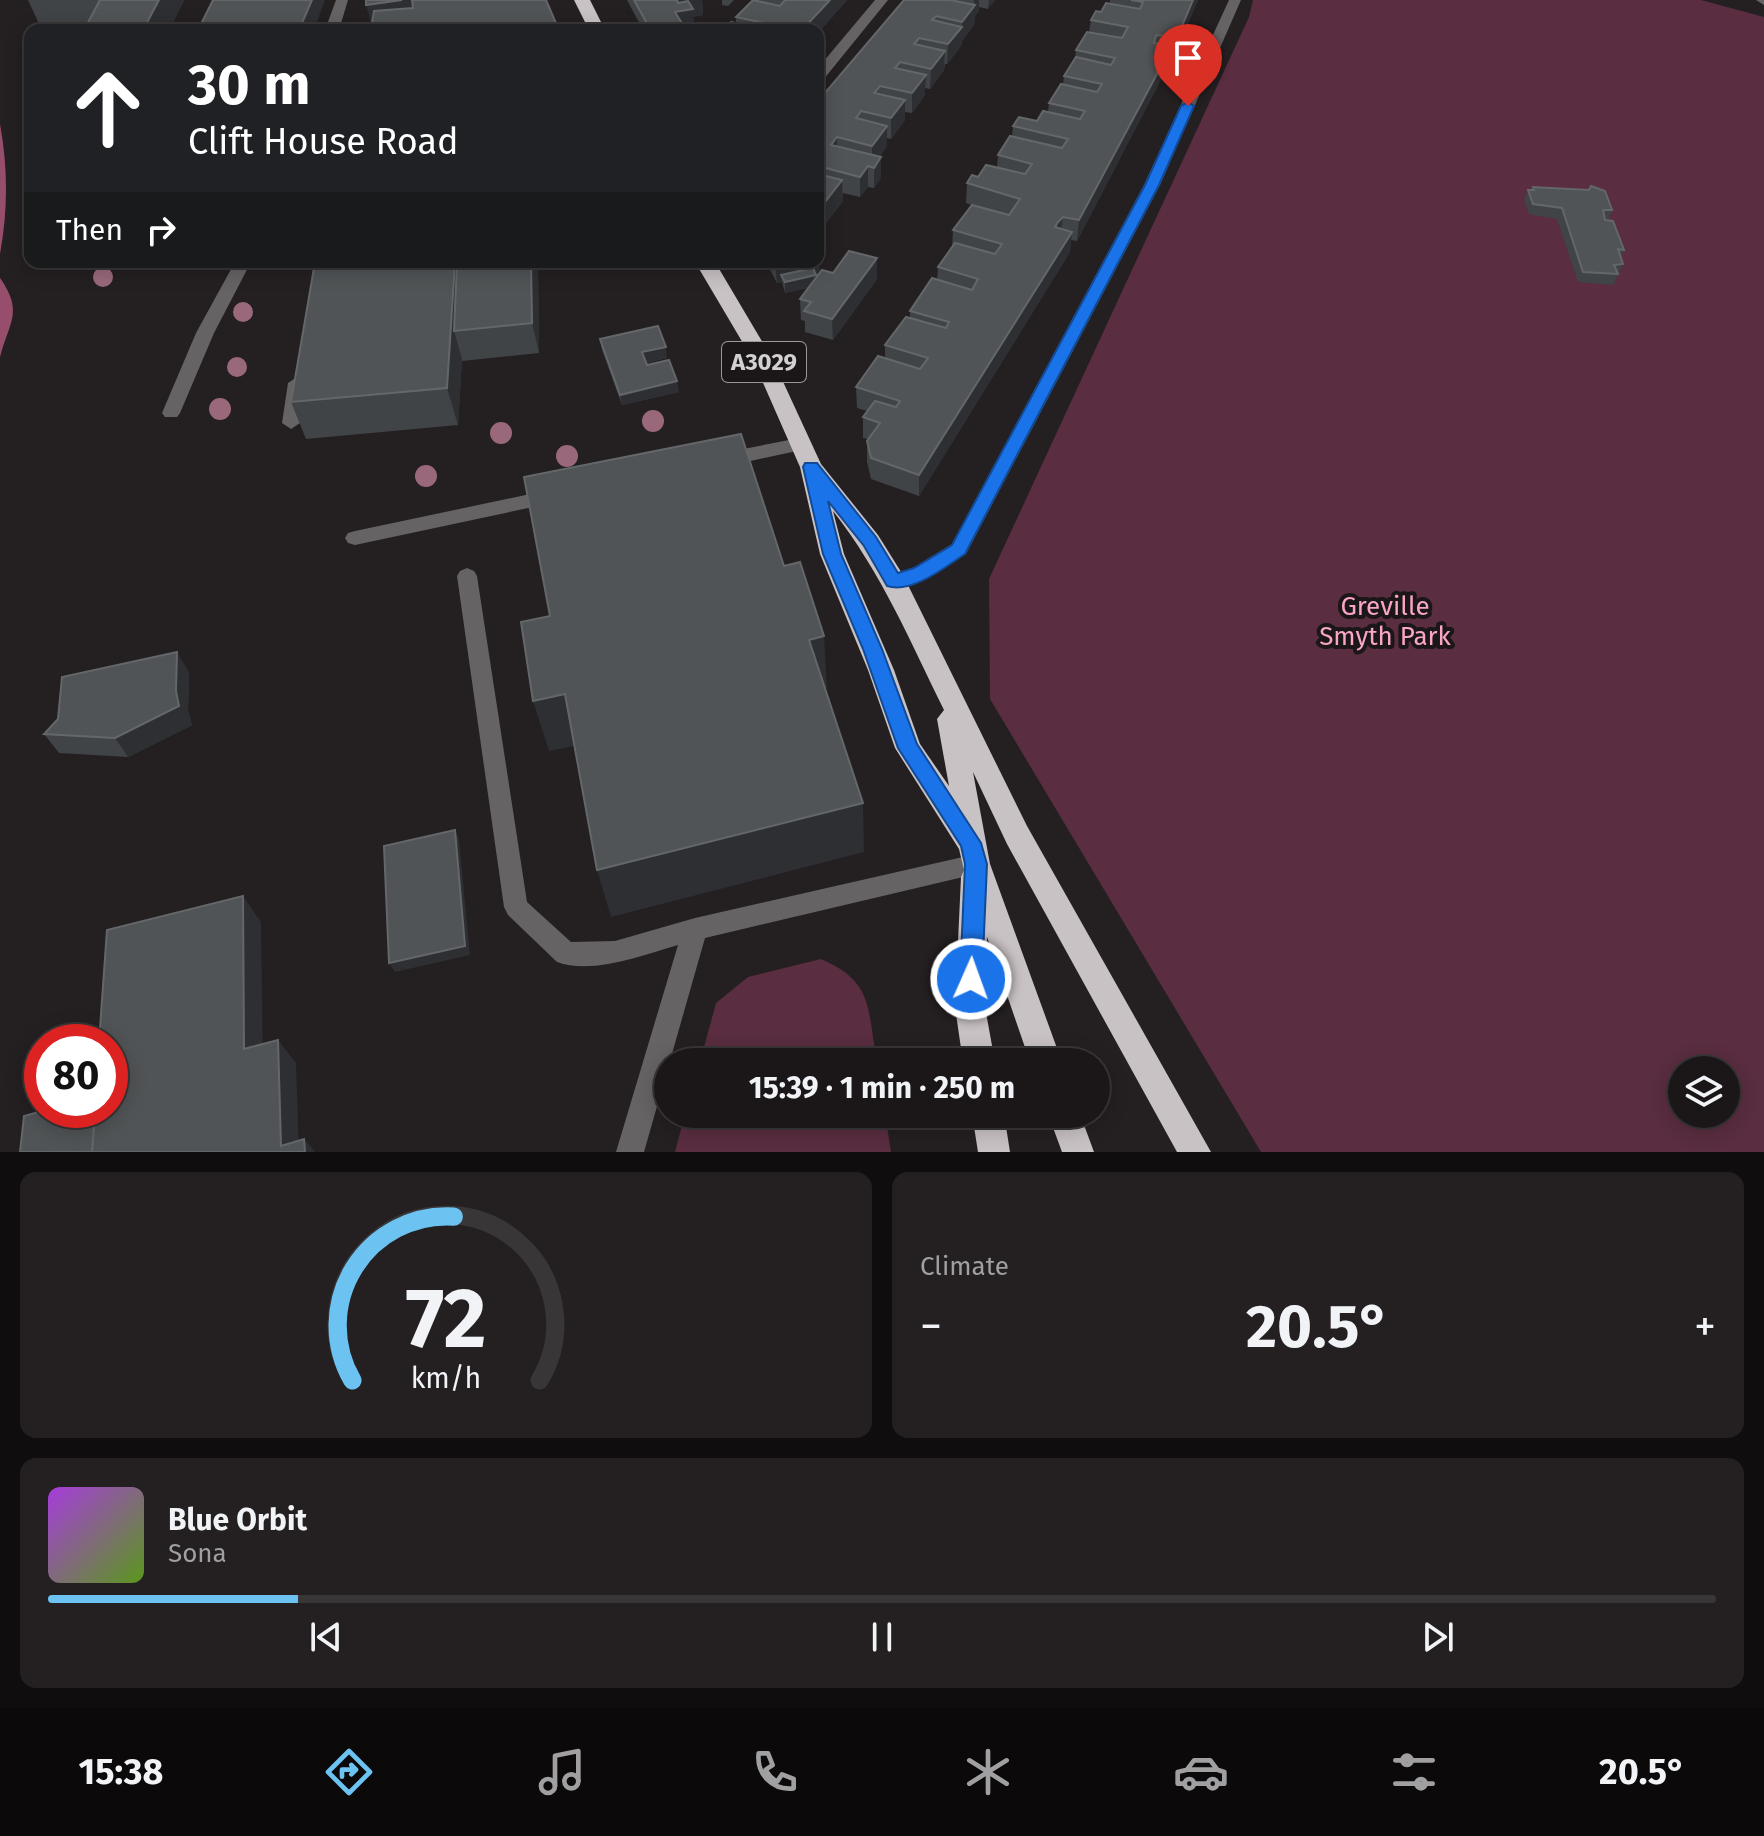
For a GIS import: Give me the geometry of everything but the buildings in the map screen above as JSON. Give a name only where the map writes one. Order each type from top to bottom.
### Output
[{"type":"highway","points":[[582,0],[594,24]]},
{"type":"highway","name":"A3029","points":[[709,268],[763,360],[811,467],[870,541],[894,581],[946,693],[973,854],[1041,1048]]},
{"type":"highway","name":"A3029","points":[[811,467],[832,554],[872,649],[908,748],[973,854],[970,1007],[977,1048]]},
{"type":"highway","points":[[946,693],[1017,835],[1195,1152]]},
{"type":"highway","points":[[990,1128],[994,1152]]},
{"type":"highway","points":[[1069,1128],[1078,1152]]},
{"type":"street","points":[[334,24],[342,0]]},
{"type":"street","points":[[824,70],[882,0]]},
{"type":"street","points":[[894,581],[919,574],[959,549],[1152,185],[1235,0]]},
{"type":"street","points":[[171,413],[205,333],[240,268]]},
{"type":"street","points":[[291,423],[300,364]]},
{"type":"street","points":[[707,464],[799,444]]},
{"type":"street","points":[[355,538],[569,493]]},
{"type":"street","points":[[467,576],[516,907],[566,954],[615,952],[973,854]]},
{"type":"street","points":[[630,1152],[695,929]]},
{"type":"green space","name":"Greville Smyth Park","points":[[1253,0],[1701,0],[1764,17],[1764,1152],[1261,1152],[990,699],[989,579],[1249,17]]},
{"type":"green space","points":[[821,959],[838,968],[851,977],[866,1000],[875,1048],[704,1048],[716,1003],[748,977]]},
{"type":"green space","points":[[681,1128],[887,1128],[891,1152],[675,1152]]},
{"type":"shaded area","points":[[0,124],[6,189],[0,254]]},
{"type":"shaded area","points":[[0,278],[13,309],[0,357]]},
{"type":"route","points":[[971,979],[976,864],[971,843],[908,748],[872,649],[832,554],[811,467],[870,541],[894,581],[919,574],[959,549],[1152,185],[1188,106]]}]
